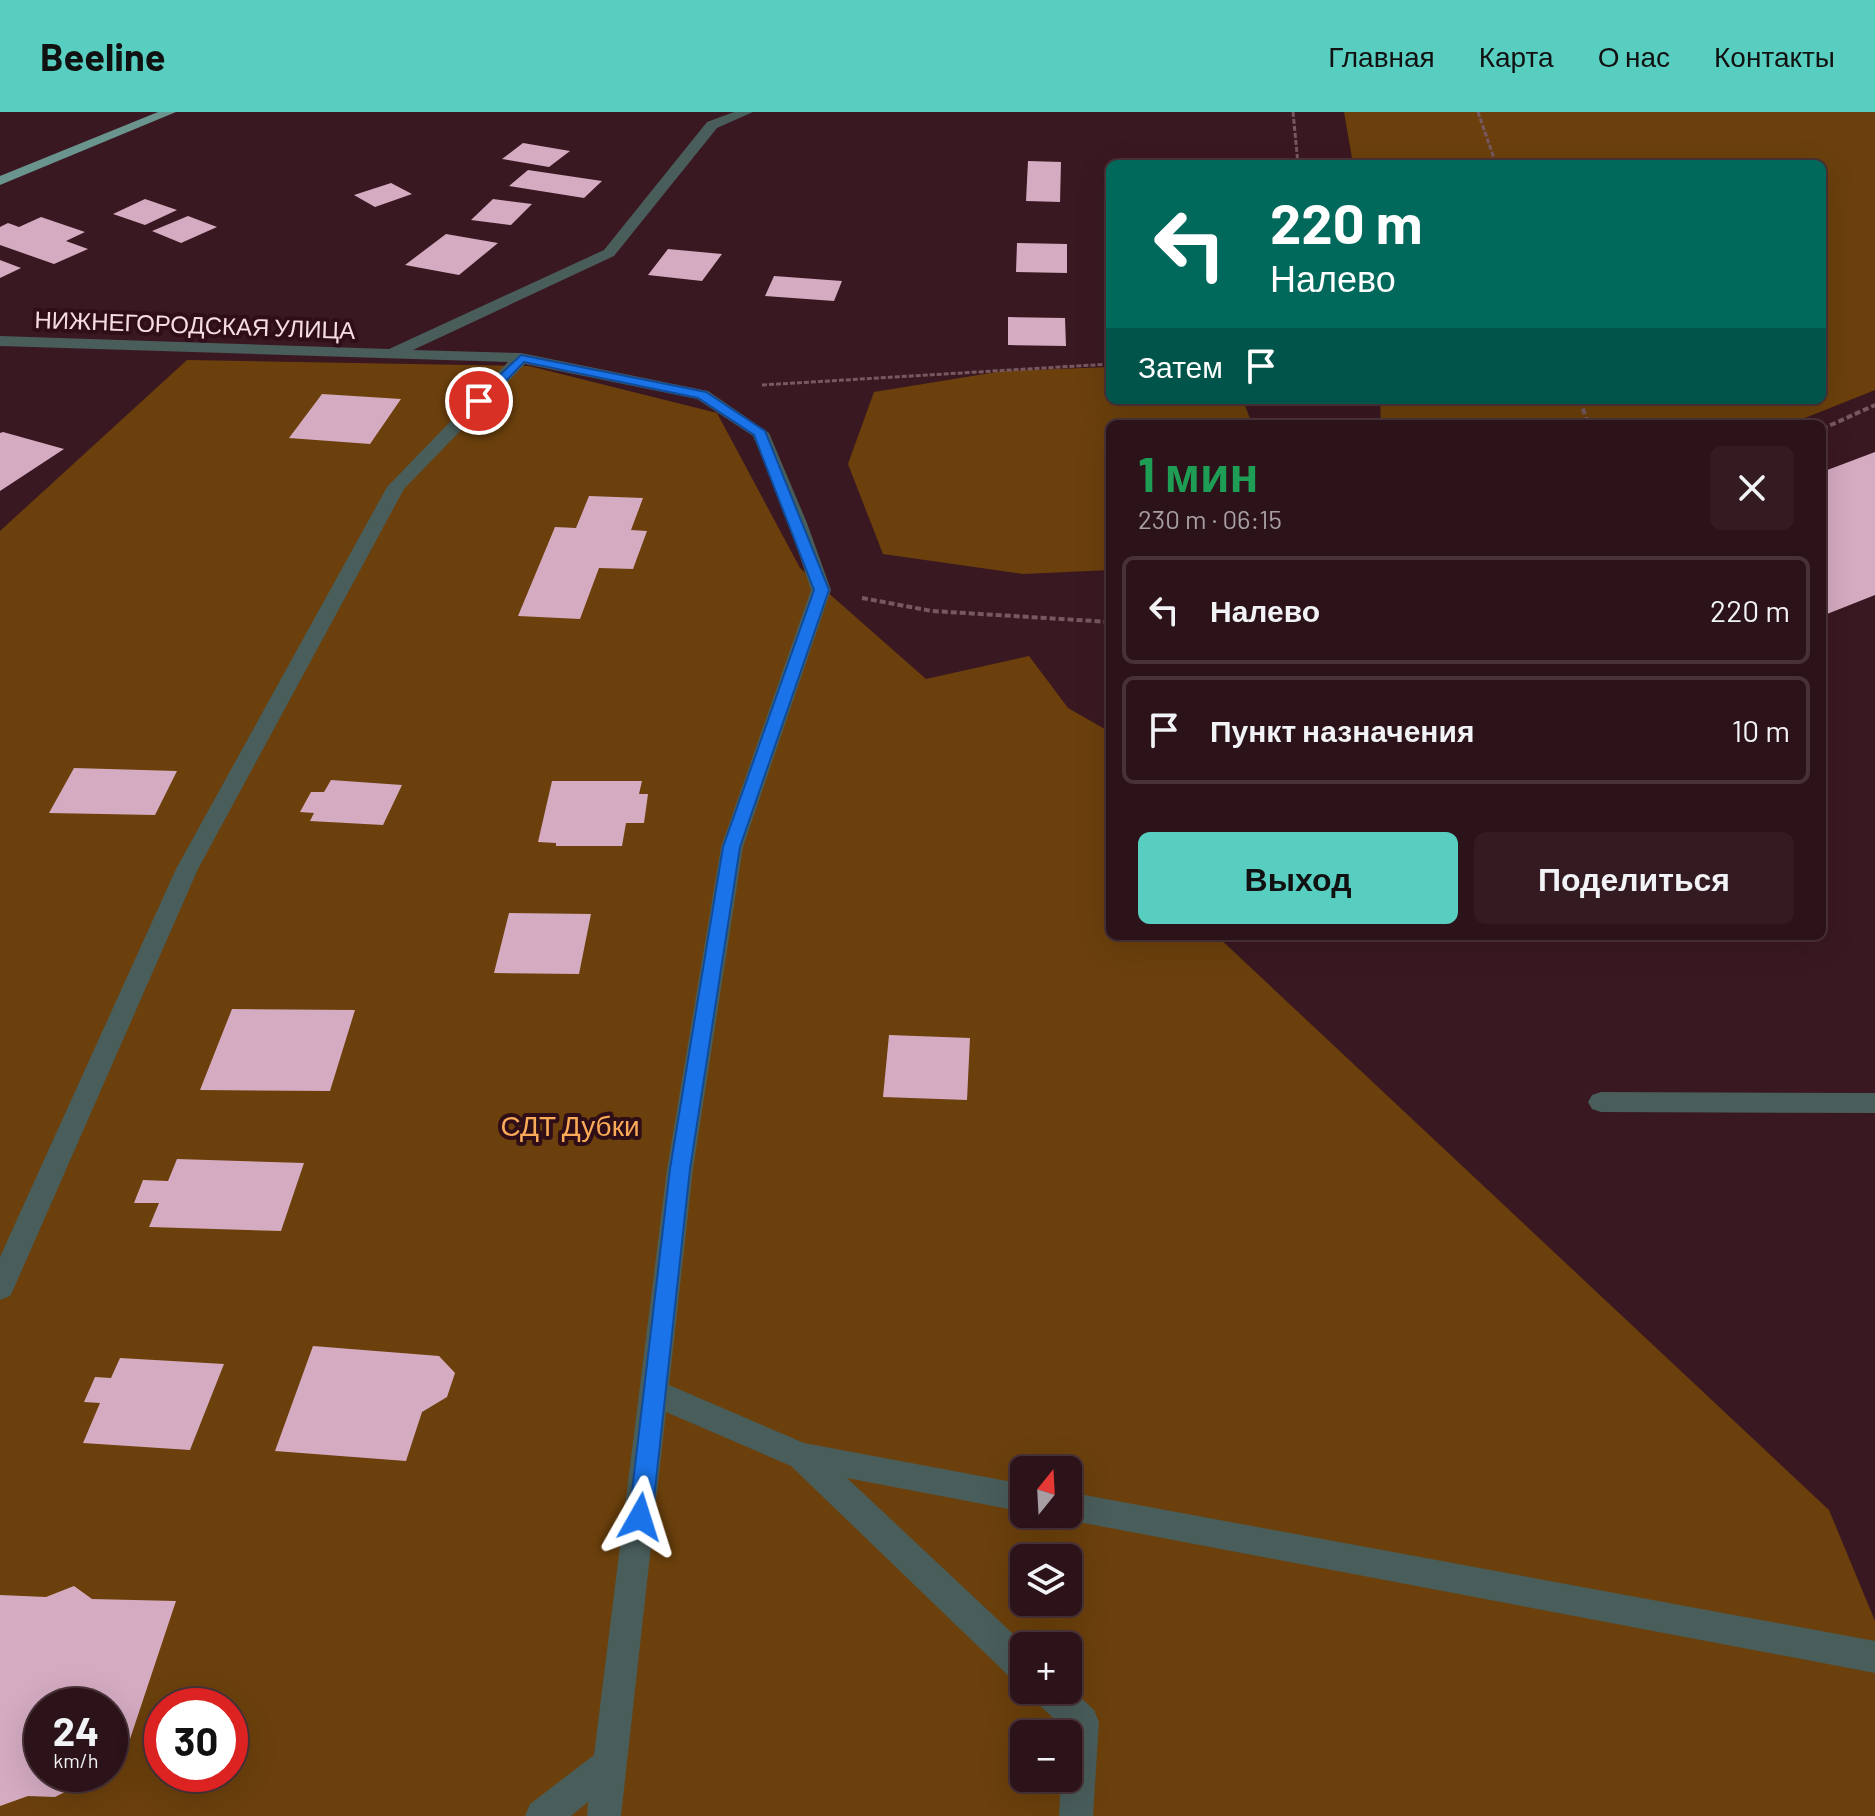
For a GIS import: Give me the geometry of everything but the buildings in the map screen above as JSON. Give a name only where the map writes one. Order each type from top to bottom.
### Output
[{"type":"main road","points":[[0,181],[169,112]]},
{"type":"street","name":"НИЖНЕГОРОДСКАЯ УЛИЦА","points":[[389,355],[609,253],[712,125],[746,112]]},
{"type":"street","name":"НИЖНЕГОРОДСКАЯ УЛИЦА","points":[[0,341],[521,358],[702,395]]},
{"type":"street","points":[[0,1288],[187,869],[396,487],[521,358]]},
{"type":"street","points":[[604,1816],[680,1169],[732,847],[821,590],[760,433],[702,395]]},
{"type":"street","points":[[1601,1102],[1875,1103]]},
{"type":"street","points":[[655,1393],[802,1456],[1010,1495]]},
{"type":"street","points":[[802,1456],[1010,1654]]},
{"type":"street","points":[[1082,1509],[1875,1657]]},
{"type":"street","points":[[1063,1704],[1082,1722],[1076,1816]]},
{"type":"street","points":[[542,1816],[612,1763]]},
{"type":"path","points":[[1293,112],[1298,160]]},
{"type":"path","points":[[1478,112],[1495,160]]},
{"type":"path","points":[[702,395],[758,385],[1106,364]]},
{"type":"path","points":[[1826,427],[1875,405]]},
{"type":"path","points":[[821,590],[932,611],[1106,622]]},
{"type":"green space","points":[[1344,112],[1875,112],[1875,390],[1800,420],[1381,420],[1380,404],[1826,404],[1826,160],[1352,160]]},
{"type":"green space","name":"СДТ Дубки","points":[[187,360],[529,366],[717,413],[800,568],[926,679],[1029,656],[1068,708],[1106,730],[1106,940],[1221,940],[1829,1510],[1875,1621],[1875,1816],[0,1816],[0,531]]},
{"type":"green space","points":[[1106,367],[1106,404],[1244,404],[1250,420],[1106,420],[1106,570],[1023,574],[883,554],[848,464],[874,392],[1003,371]]},
{"type":"route","points":[[479,401],[521,358],[702,395],[760,433],[798,523],[821,590],[732,847],[680,1169],[640,1517]]}]
